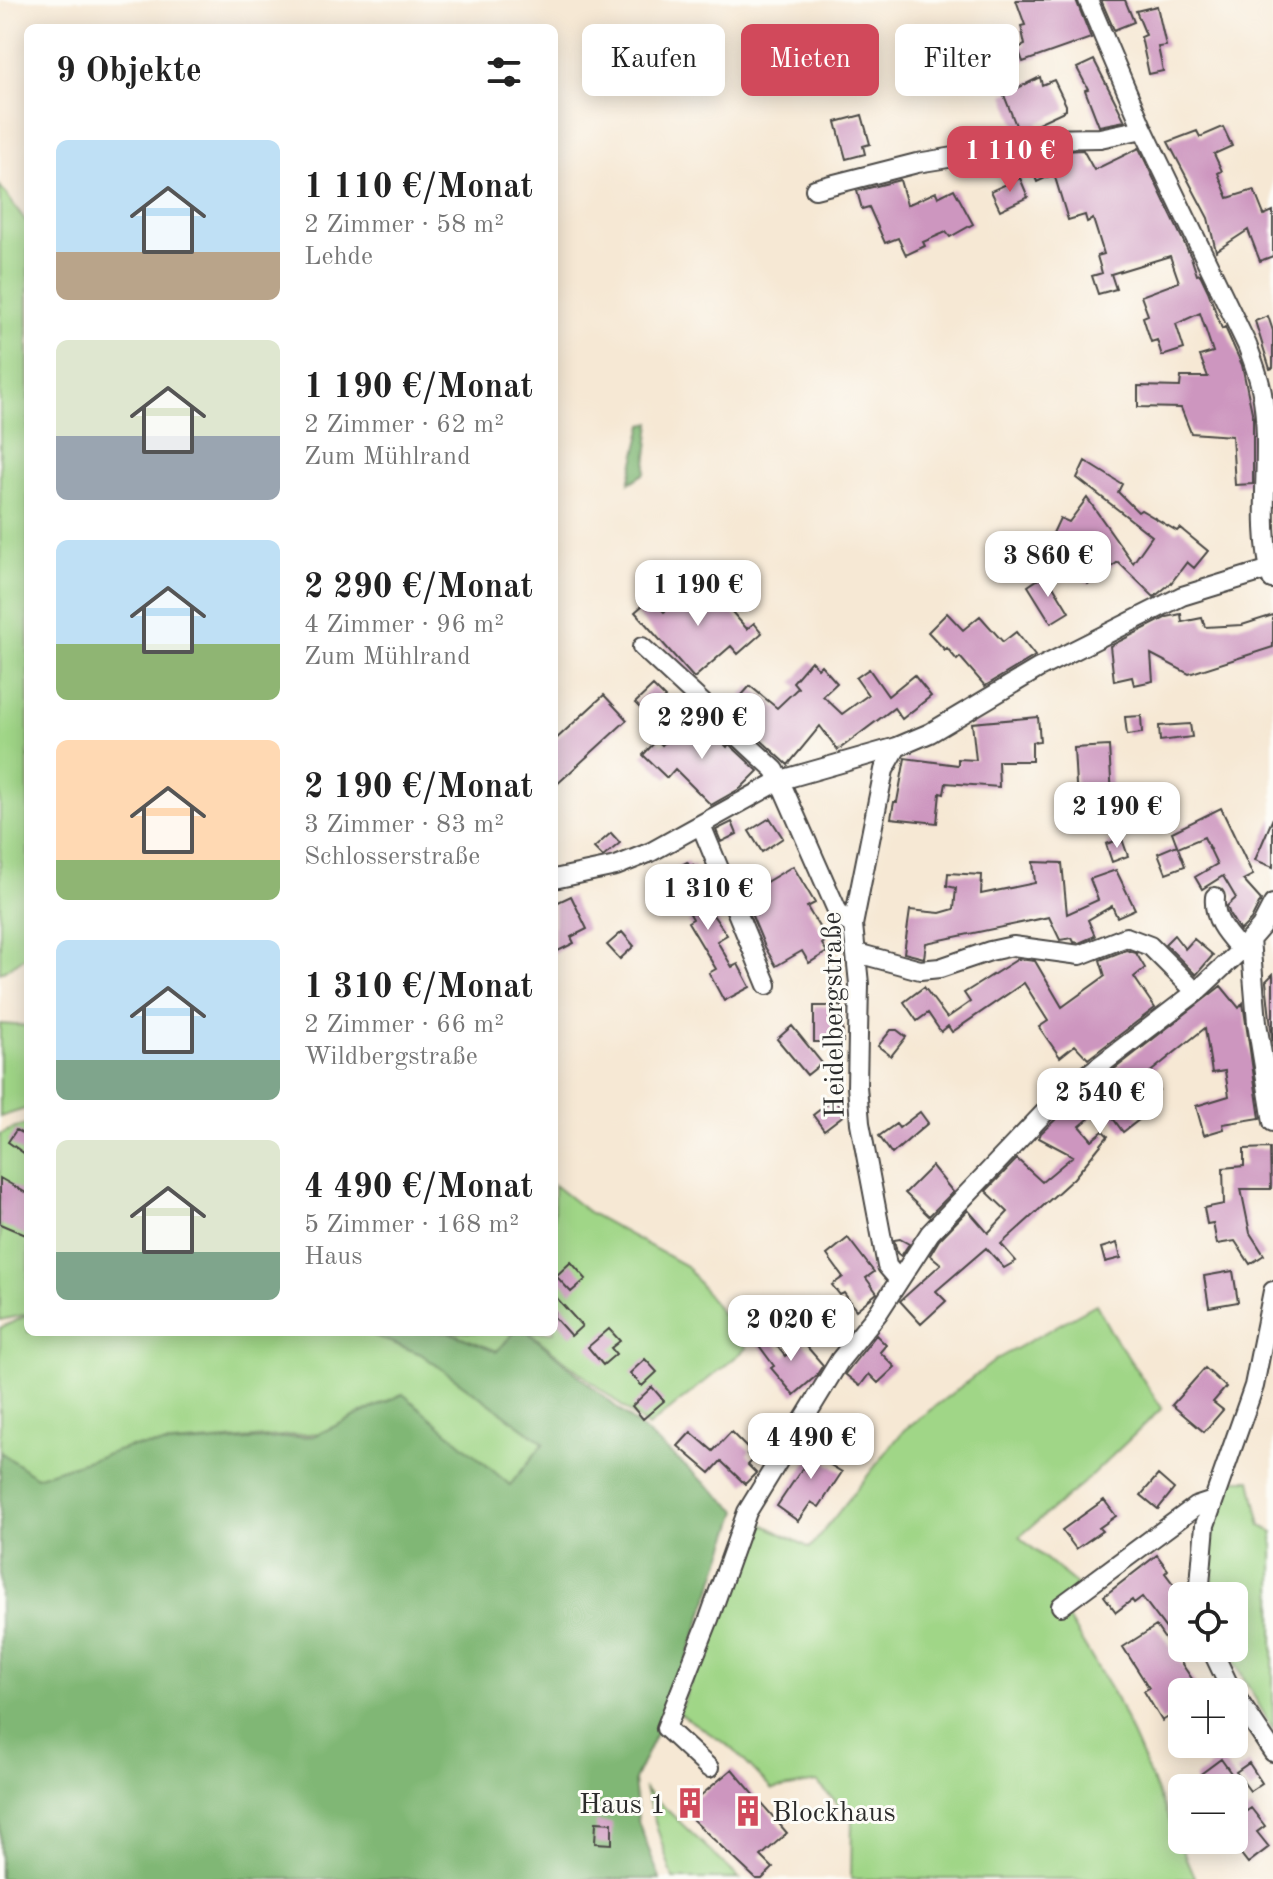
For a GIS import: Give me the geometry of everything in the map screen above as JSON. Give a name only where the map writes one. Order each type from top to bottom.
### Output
[{"type":"street","points":[[558,878],[616,866],[651,852],[781,780],[897,747],[930,733],[1039,668],[1182,596],[1272,575],[1263,534],[1265,427],[1257,371],[1143,129],[1088,0]]},
{"type":"street","points":[[815,189],[917,163],[1010,148],[1041,139],[1100,138],[1143,129]]},
{"type":"street","points":[[642,647],[775,770],[836,908],[843,919],[853,925]]},
{"type":"street","name":"Heidelbergstraße","points":[[897,747],[884,770],[853,925],[857,953],[860,1123],[887,1266],[899,1280]]},
{"type":"street","points":[[701,825],[767,985]]},
{"type":"street","points":[[1215,897],[1217,918],[1246,945],[1273,1122]]},
{"type":"street","points":[[709,1768],[666,1728],[747,1512],[840,1360],[878,1313],[930,1233],[1045,1112],[1086,1076],[1196,992],[1246,945],[1261,927],[1273,904]]},
{"type":"street","points":[[857,953],[920,970],[940,968],[1013,946],[1080,955],[1126,937],[1150,946],[1196,992]]},
{"type":"street","points":[[1200,1582],[1205,1525],[1254,1386],[1273,1291]]},
{"type":"street","points":[[1061,1606],[1195,1507],[1213,1501]]},
{"type":"street","points":[[1248,1715],[1273,1752]]},
{"type":"green space","points":[[0,186],[24,219],[24,958],[0,973]]},
{"type":"green space","points":[[651,423],[645,473],[629,483],[643,425]]},
{"type":"green space","points":[[0,1024],[24,1026],[24,1109],[0,1117]]},
{"type":"green space","points":[[24,1125],[24,1315],[0,1320],[0,1134]]},
{"type":"green space","points":[[558,1188],[588,1212],[686,1266],[747,1348],[648,1427],[534,1336],[558,1336]]},
{"type":"green space","points":[[1096,1304],[1162,1408],[1088,1479],[1019,1537],[1079,1586],[1058,1602],[1117,1700],[1168,1817],[1168,1854],[1184,1854],[1195,1879],[851,1879],[852,1820],[817,1782],[772,1790],[733,1749],[679,1713],[753,1519],[810,1548],[904,1430],[997,1359]]},
{"type":"green space","points":[[24,1317],[24,1336],[375,1336],[421,1354],[544,1443],[510,1486],[402,1394],[321,1433],[130,1447],[36,1477],[0,1452],[0,1328]]},
{"type":"green space","points":[[375,1336],[458,1336],[497,1351],[511,1336],[533,1336],[738,1511],[676,1691],[634,1780],[638,1821],[660,1879],[0,1879],[0,1452],[36,1477],[130,1447],[314,1436],[403,1394],[510,1485],[544,1443],[421,1354]]},
{"type":"green space","points":[[458,1336],[511,1336],[497,1351]]},
{"type":"green space","points":[[1229,1480],[1251,1480],[1261,1526],[1273,1532],[1273,1730],[1248,1685],[1248,1678],[1244,1678],[1235,1662],[1248,1662],[1248,1582],[1213,1582],[1212,1528]]},
{"type":"green space","points":[[645,1789],[740,1879],[673,1879]]},
{"type":"building","points":[[1016,0],[1076,0],[1091,38],[1023,62],[1019,48],[1025,45],[1021,26],[1025,25]]},
{"type":"building","points":[[1101,0],[1125,0],[1134,22],[1114,30]]},
{"type":"building","points":[[1157,6],[1166,46],[1158,47],[1163,71],[1149,74],[1141,37],[1146,35],[1136,11]]},
{"type":"building","points":[[1094,60],[1125,121],[1099,126],[1085,90],[1088,89],[1077,68]]},
{"type":"building","points":[[1040,77],[1042,85],[1054,80],[1066,110],[1038,123],[1039,127],[1019,133],[1004,96],[1019,96],[1019,88]]},
{"type":"building","points":[[862,115],[870,144],[863,146],[865,154],[846,159],[836,122]]},
{"type":"building","points":[[1223,127],[1232,146],[1214,154],[1222,171],[1218,173],[1228,198],[1254,190],[1264,215],[1273,211],[1273,256],[1260,261],[1248,230],[1216,251],[1208,218],[1168,142],[1197,131],[1200,137]]},
{"type":"building","points":[[1139,148],[1197,275],[1200,274],[1208,291],[1222,329],[1225,327],[1242,365],[1253,417],[1253,484],[1235,485],[1232,436],[1191,433],[1181,408],[1138,407],[1138,386],[1180,387],[1181,377],[1208,377],[1200,356],[1213,352],[1200,313],[1176,324],[1184,349],[1162,356],[1157,340],[1151,342],[1143,317],[1148,315],[1141,296],[1179,282],[1170,256],[1111,274],[1116,289],[1098,294],[1092,276],[1102,273],[1097,256],[1104,254],[1093,219],[1087,222],[1085,215],[1068,220],[1054,174],[1037,182],[1027,156],[1042,151],[1046,159],[1062,151],[1083,150],[1094,170]]},
{"type":"building","points":[[1020,178],[1028,197],[1000,210],[991,191]]},
{"type":"building","points":[[900,180],[907,205],[936,192],[938,197],[954,189],[973,224],[950,237],[946,232],[923,242],[925,246],[906,255],[898,238],[885,243],[869,207],[862,209],[857,191]]},
{"type":"building","points":[[1268,316],[1273,331],[1273,368],[1270,369],[1255,321]]},
{"type":"building","points":[[1085,461],[1122,484],[1118,492],[1138,512],[1141,510],[1177,531],[1180,528],[1208,551],[1194,568],[1187,562],[1171,583],[1154,597],[1118,562],[1088,584],[1070,562],[1059,571],[1031,553],[1041,537],[1049,542],[1060,518],[1069,522],[1087,498],[1133,563],[1152,536],[1077,478]]},
{"type":"building","points":[[1046,574],[1069,612],[1051,623],[1028,586]]},
{"type":"building","points":[[704,580],[747,629],[754,623],[762,633],[738,654],[731,646],[694,678],[635,612],[651,598],[664,612]]},
{"type":"building","points":[[947,613],[963,630],[980,616],[1003,642],[1016,632],[1035,656],[985,686],[960,657],[957,660],[928,632]]},
{"type":"building","points":[[1181,614],[1182,622],[1202,618],[1205,627],[1242,625],[1273,615],[1273,647],[1189,674],[1151,654],[1153,681],[1134,685],[1132,677],[1114,681],[1110,646],[1167,617]]},
{"type":"building","points":[[811,661],[818,668],[821,665],[837,683],[823,696],[842,714],[868,695],[856,678],[869,669],[888,696],[914,675],[931,696],[902,719],[894,708],[838,750],[820,726],[788,765],[752,732],[763,719],[741,696],[750,686],[777,708],[798,688],[793,682]]},
{"type":"building","points":[[653,686],[665,698],[648,716],[635,703]]},
{"type":"building","points":[[604,695],[627,720],[558,783],[558,737]]},
{"type":"building","points":[[693,714],[758,771],[741,788],[711,805],[675,769],[667,778],[643,755],[657,740],[662,745]]},
{"type":"building","points":[[1141,716],[1142,733],[1127,735],[1125,717]]},
{"type":"building","points":[[1038,717],[1040,741],[1032,742],[1032,761],[998,761],[999,787],[946,783],[944,794],[940,793],[937,823],[891,818],[905,758],[958,765],[958,759],[976,760],[972,723]]},
{"type":"building","points":[[1190,724],[1192,737],[1160,741],[1159,726]]},
{"type":"building","points":[[1109,746],[1113,813],[1093,815],[1094,823],[1069,824],[1068,804],[1077,803],[1074,748]]},
{"type":"building","points":[[1221,808],[1253,875],[1243,880],[1261,900],[1251,920],[1240,931],[1227,906],[1236,898],[1223,876],[1202,889],[1195,877],[1217,864],[1204,837],[1178,848],[1172,832]]},
{"type":"building","points":[[770,818],[783,838],[762,852],[749,831]]},
{"type":"building","points":[[1273,818],[1273,867],[1255,860]]},
{"type":"building","points":[[732,822],[737,834],[721,842],[716,830]]},
{"type":"building","points":[[611,833],[620,843],[603,857],[594,848]]},
{"type":"building","points":[[1122,839],[1128,856],[1112,862],[1106,844]]},
{"type":"building","points":[[1177,845],[1185,866],[1166,873],[1158,853]]},
{"type":"building","points":[[687,862],[690,867],[693,865],[705,887],[697,892],[727,935],[717,941],[732,967],[738,964],[750,987],[724,1001],[709,973],[716,969],[688,922],[693,919],[667,873]]},
{"type":"building","points":[[1033,862],[1062,863],[1067,914],[1098,900],[1090,879],[1116,870],[1135,909],[1117,917],[1112,906],[1088,920],[1095,936],[1079,943],[1072,938],[1060,940],[1049,917],[926,943],[924,958],[904,953],[910,910],[940,913],[954,909],[956,888],[947,886],[948,873],[982,875],[981,894],[1035,883]]},
{"type":"building","points":[[793,866],[815,903],[807,907],[827,940],[822,944],[827,952],[809,963],[802,951],[776,966],[750,911],[755,909],[746,894]]},
{"type":"building","points":[[571,896],[587,929],[571,937],[574,943],[558,951],[558,902]]},
{"type":"building","points":[[622,932],[634,946],[620,959],[607,945]]},
{"type":"building","points":[[1174,935],[1185,949],[1194,939],[1213,955],[1196,975],[1165,944]]},
{"type":"building","points":[[1126,950],[1136,953],[1145,968],[1134,977],[1155,1008],[1088,1059],[1075,1045],[1060,1057],[1039,1027],[1048,1021],[1024,983],[952,1032],[948,1026],[941,1032],[928,1013],[917,1021],[904,1002],[924,987],[947,1018],[970,1002],[964,993],[1018,959],[1035,961],[1062,1007],[1105,976],[1100,960]]},
{"type":"building","points":[[1273,974],[1273,1047],[1266,981]]},
{"type":"building","points":[[1221,986],[1239,1008],[1243,1003],[1260,1118],[1223,1124],[1224,1129],[1204,1135],[1196,1106],[1229,1096],[1225,1071],[1212,1073],[1205,1028],[1148,1074],[1159,1090],[1132,1109],[1140,1119],[1123,1132],[1104,1106],[1080,1126],[1092,1140],[1103,1131],[1108,1136],[1074,1178],[1001,1244],[1016,1261],[1004,1268],[986,1248],[936,1291],[946,1301],[921,1324],[900,1301],[941,1264],[930,1255],[939,1240],[968,1210],[988,1233],[1008,1212],[986,1191],[1017,1159],[1042,1182],[1073,1156],[1039,1138],[1041,1133],[1071,1105],[1092,1091],[1090,1088]]},
{"type":"building","points":[[814,1006],[842,1006],[843,1042],[814,1042]]},
{"type":"building","points":[[792,1026],[822,1063],[807,1075],[777,1039]]},
{"type":"building","points":[[891,1030],[897,1030],[906,1037],[891,1056],[878,1046]]},
{"type":"building","points":[[834,1099],[845,1114],[824,1130],[813,1115]]},
{"type":"building","points":[[920,1112],[928,1123],[892,1154],[879,1136],[896,1124],[899,1128]]},
{"type":"building","points":[[16,1130],[24,1135],[24,1153],[8,1142]]},
{"type":"building","points":[[1270,1148],[1271,1189],[1241,1189],[1250,1233],[1264,1255],[1250,1264],[1235,1241],[1217,1244],[1213,1223],[1207,1224],[1204,1208],[1224,1204],[1223,1168],[1244,1166],[1244,1149]]},
{"type":"building","points":[[932,1166],[953,1192],[929,1216],[905,1193]]},
{"type":"building","points":[[0,1178],[24,1192],[24,1234],[0,1224]]},
{"type":"building","points":[[848,1238],[874,1272],[866,1278],[877,1293],[856,1310],[844,1293],[840,1295],[832,1285],[843,1277],[827,1255]]},
{"type":"building","points":[[900,1239],[909,1244],[901,1256],[897,1253],[894,1240]]},
{"type":"building","points":[[1117,1243],[1121,1258],[1105,1262],[1101,1248]]},
{"type":"building","points":[[571,1262],[586,1279],[571,1292],[558,1274]]},
{"type":"building","points":[[1233,1271],[1238,1302],[1209,1307],[1204,1276]]},
{"type":"building","points":[[558,1299],[582,1326],[571,1336],[558,1321]]},
{"type":"building","points":[[609,1329],[620,1341],[611,1348],[616,1354],[603,1365],[588,1347]]},
{"type":"building","points":[[766,1332],[785,1356],[802,1341],[823,1365],[816,1376],[794,1395],[771,1368],[774,1366],[755,1340]]},
{"type":"building","points":[[876,1335],[886,1345],[880,1352],[895,1367],[878,1383],[869,1374],[860,1386],[845,1374]]},
{"type":"building","points":[[645,1359],[657,1372],[642,1386],[630,1373]]},
{"type":"building","points":[[1205,1368],[1226,1387],[1213,1402],[1223,1410],[1204,1432],[1172,1405]]},
{"type":"building","points":[[652,1387],[664,1401],[643,1419],[632,1406]]},
{"type":"building","points":[[691,1432],[713,1451],[731,1432],[750,1451],[747,1454],[753,1460],[748,1465],[756,1473],[745,1484],[721,1461],[710,1473],[678,1446]]},
{"type":"building","points":[[818,1437],[836,1449],[827,1463],[842,1472],[819,1507],[811,1502],[798,1521],[777,1506],[810,1457],[806,1455]]},
{"type":"building","points":[[1158,1475],[1174,1489],[1158,1509],[1141,1495]]},
{"type":"building","points":[[1104,1500],[1116,1516],[1099,1528],[1102,1531],[1076,1549],[1062,1530]]},
{"type":"building","points":[[1157,1555],[1168,1570],[1165,1573],[1172,1582],[1168,1582],[1168,1629],[1142,1597],[1116,1612],[1104,1596]]},
{"type":"building","points":[[1156,1626],[1168,1644],[1168,1662],[1181,1662],[1191,1678],[1168,1678],[1168,1717],[1162,1721],[1144,1691],[1149,1688],[1123,1647]]},
{"type":"building","points":[[1221,1759],[1232,1774],[1201,1774]]},
{"type":"building","points":[[1249,1763],[1262,1783],[1250,1791],[1248,1774],[1236,1772]]},
{"type":"building","points":[[732,1769],[787,1833],[761,1856],[773,1868],[762,1879],[756,1879],[677,1805],[691,1790],[699,1797]]},
{"type":"building","points":[[1251,1808],[1265,1826],[1257,1832],[1269,1847],[1248,1863],[1241,1854],[1248,1854],[1248,1810]]},
{"type":"building","points":[[596,1822],[612,1823],[612,1844],[595,1843]]},
{"type":"place","name":"Haus 1","points":[[690,1803]]},
{"type":"place","name":"Blockhaus","points":[[748,1811]]}]
